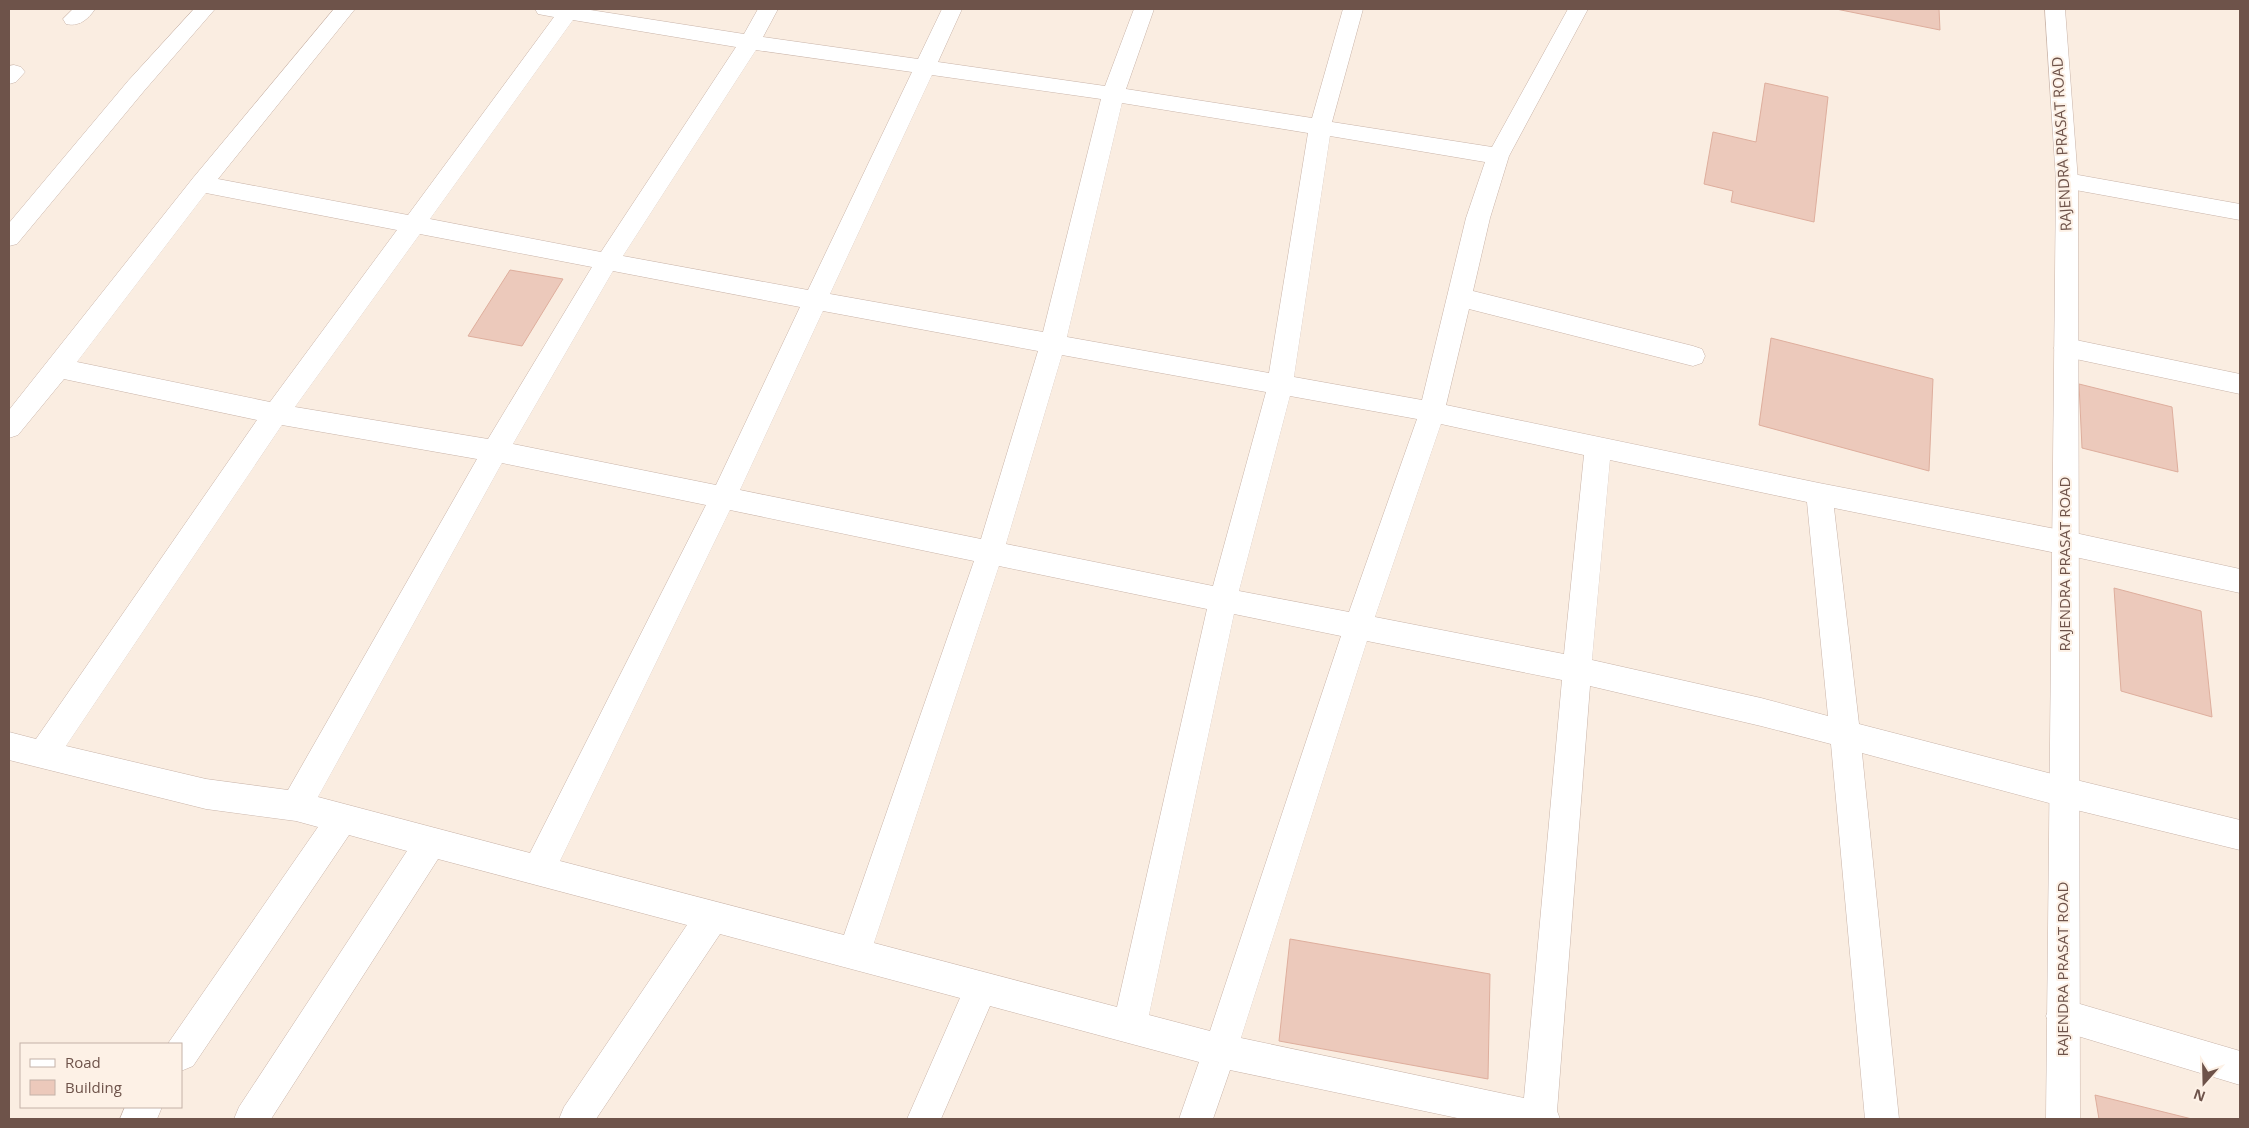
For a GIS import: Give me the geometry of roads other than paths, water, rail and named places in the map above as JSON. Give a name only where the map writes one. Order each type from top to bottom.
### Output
[{"type":"street","points":[[9,238],[136,86],[206,9]]},
{"type":"street","points":[[9,428],[201,184],[345,9]]},
{"type":"street","points":[[296,806],[495,451],[608,260],[750,42],[768,9]]},
{"type":"street","points":[[538,871],[723,498],[818,299],[952,9]]},
{"type":"street","points":[[854,955],[990,553],[1053,343],[1113,94],[1144,9]]},
{"type":"street","points":[[1130,1026],[1223,600],[1280,385],[1320,126],[1353,9]]},
{"type":"street","points":[[1196,1119],[1220,1051],[1358,626],[1432,412],[1478,218],[1498,156],[1578,9]]},
{"type":"street","name":"RAJENDRA PRASAT ROAD","points":[[2055,9],[2067,181],[2063,1119]]},
{"type":"street","points":[[43,754],[276,414],[412,225],[562,10],[750,42],[1113,94],[1498,156]]},
{"type":"street","points":[[2067,181],[2240,212]]},
{"type":"street","points":[[201,184],[412,225],[608,260],[783,295],[818,299],[1432,412],[1819,494],[2066,543],[2240,581]]},
{"type":"street","points":[[1459,297],[1693,356]]},
{"type":"street","points":[[2066,348],[2240,384]]},
{"type":"street","points":[[58,368],[276,414],[495,451],[990,553],[1577,670],[1845,733],[2064,792],[2240,835]]},
{"type":"street","points":[[1539,1119],[1598,448]]},
{"type":"street","points":[[1819,494],[1845,733],[1882,1119]]},
{"type":"street","points":[[9,746],[206,794],[296,806],[1220,1051],[1543,1119]]},
{"type":"street","points":[[182,1053],[342,819]]},
{"type":"street","points":[[251,1119],[431,842]]},
{"type":"street","points":[[576,1119],[713,916]]},
{"type":"street","points":[[924,1119],[981,988]]},
{"type":"street","points":[[2063,1016],[2240,1068]]},
{"type":"street","points":[[137,1119],[144,1108]]}]
